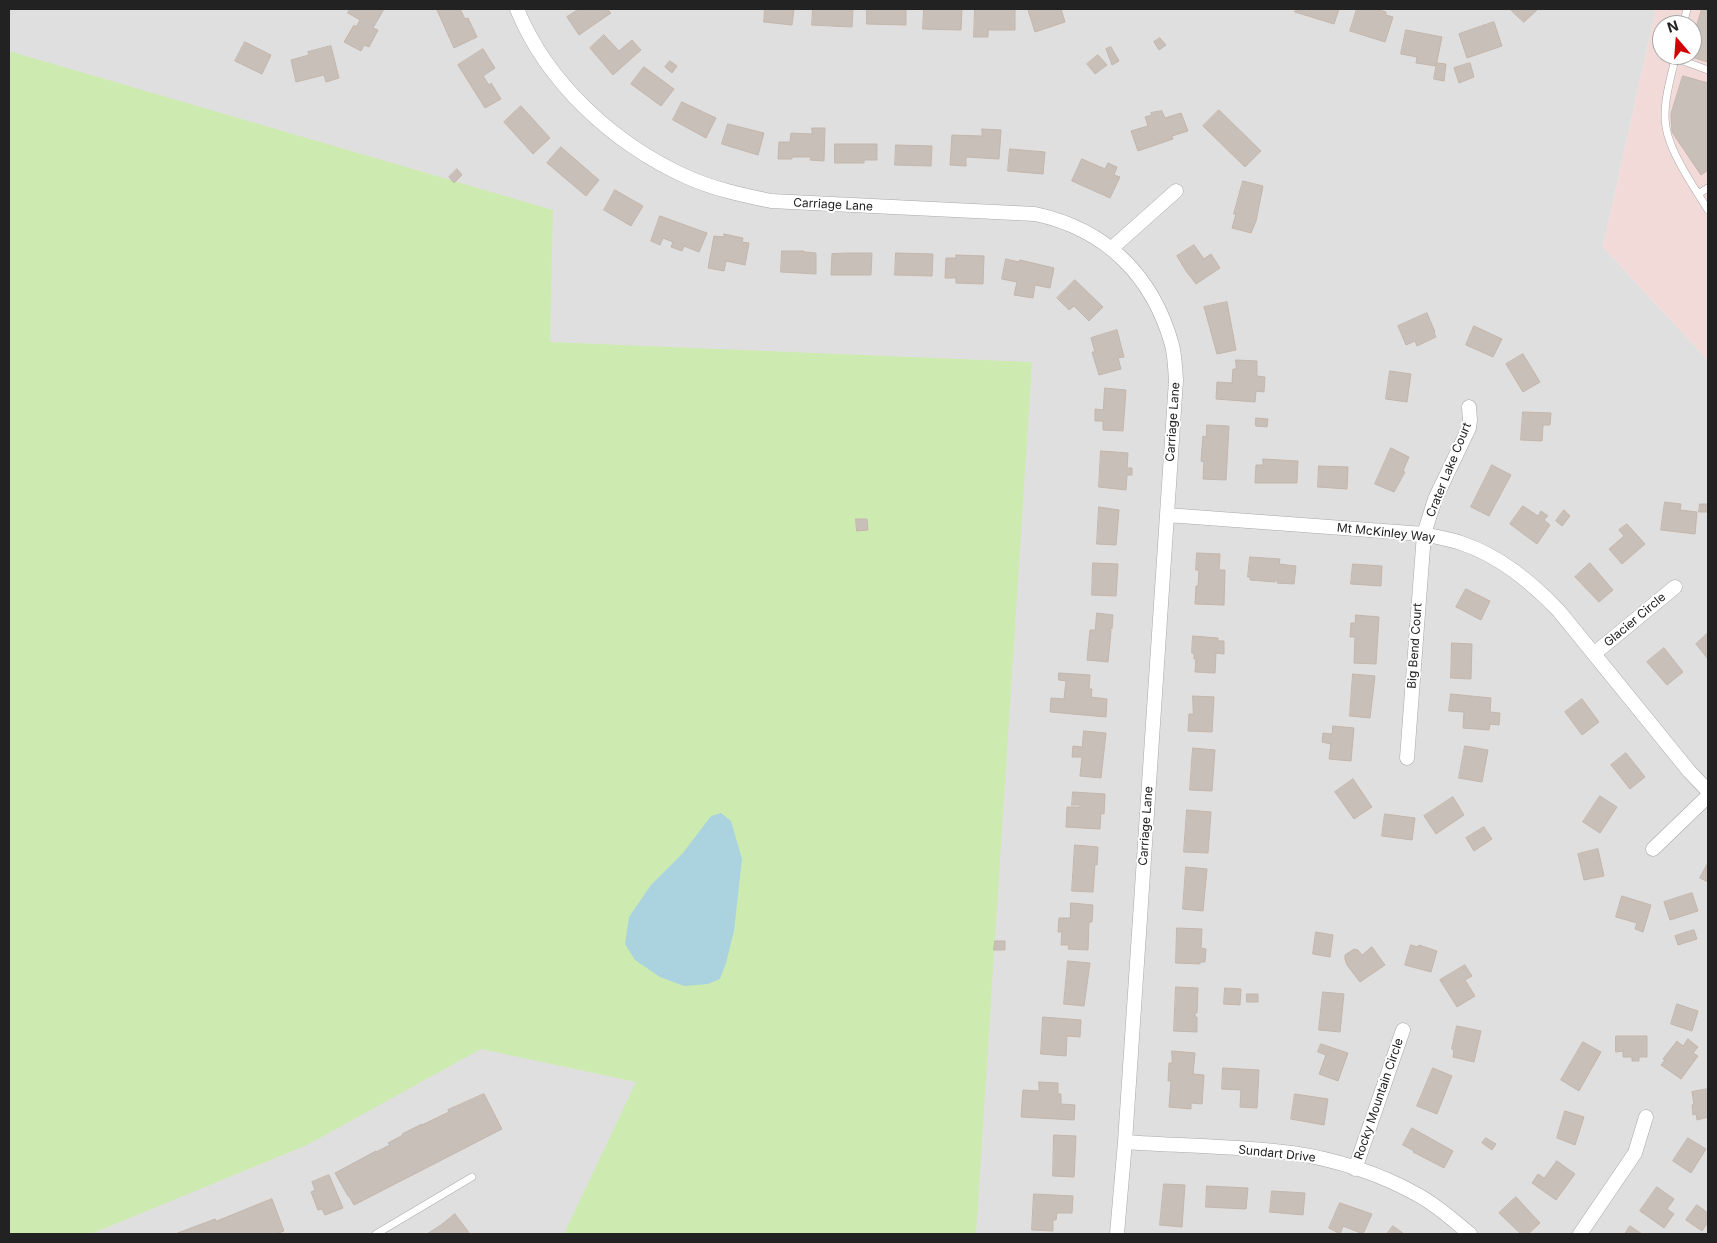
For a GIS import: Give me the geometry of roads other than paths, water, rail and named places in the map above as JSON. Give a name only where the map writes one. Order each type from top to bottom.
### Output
[{"type":"street","name":"Carriage Lane","points":[[517,9],[535,46],[554,72],[587,109],[612,131],[650,158],[687,177],[729,192],[771,201],[1035,214],[1051,217],[1069,224],[1112,248],[1135,272],[1155,301],[1165,323],[1172,348],[1176,380],[1125,1142],[1117,1234]]},
{"type":"street","points":[[1112,248],[1176,191]]},
{"type":"street","name":"Crater Lake Court","points":[[1424,534],[1435,499],[1469,428],[1469,407]]},
{"type":"street","name":"Mt McKinley Way","points":[[1167,515],[1424,534],[1461,543],[1484,552],[1509,566],[1536,587],[1553,605],[1689,771],[1708,791]]},
{"type":"street","name":"Big Bend Court","points":[[1407,758],[1424,534]]},
{"type":"street","name":"Glacier Circle","points":[[1595,654],[1675,587]]},
{"type":"street","points":[[1653,849],[1708,796]]},
{"type":"street","name":"Rocky Mountain Circle","points":[[1355,1169],[1403,1030]]},
{"type":"street","points":[[1580,1234],[1635,1153],[1646,1117]]},
{"type":"street","name":"Sundart Drive","points":[[1125,1142],[1292,1153],[1322,1159],[1395,1183],[1420,1196],[1444,1212],[1463,1232]]},
{"type":"lane","points":[[1673,65],[1667,92],[1666,127],[1675,154],[1708,210]]},
{"type":"lane","points":[[1695,65],[1708,70]]},
{"type":"lane","points":[[1698,194],[1708,188]]},
{"type":"lane","points":[[376,1234],[472,1177]]},
{"type":"water","points":[[721,813],[731,821],[742,859],[734,931],[720,979],[708,984],[684,986],[660,977],[635,960],[625,944],[629,917],[651,885],[683,853],[711,816]]}]
